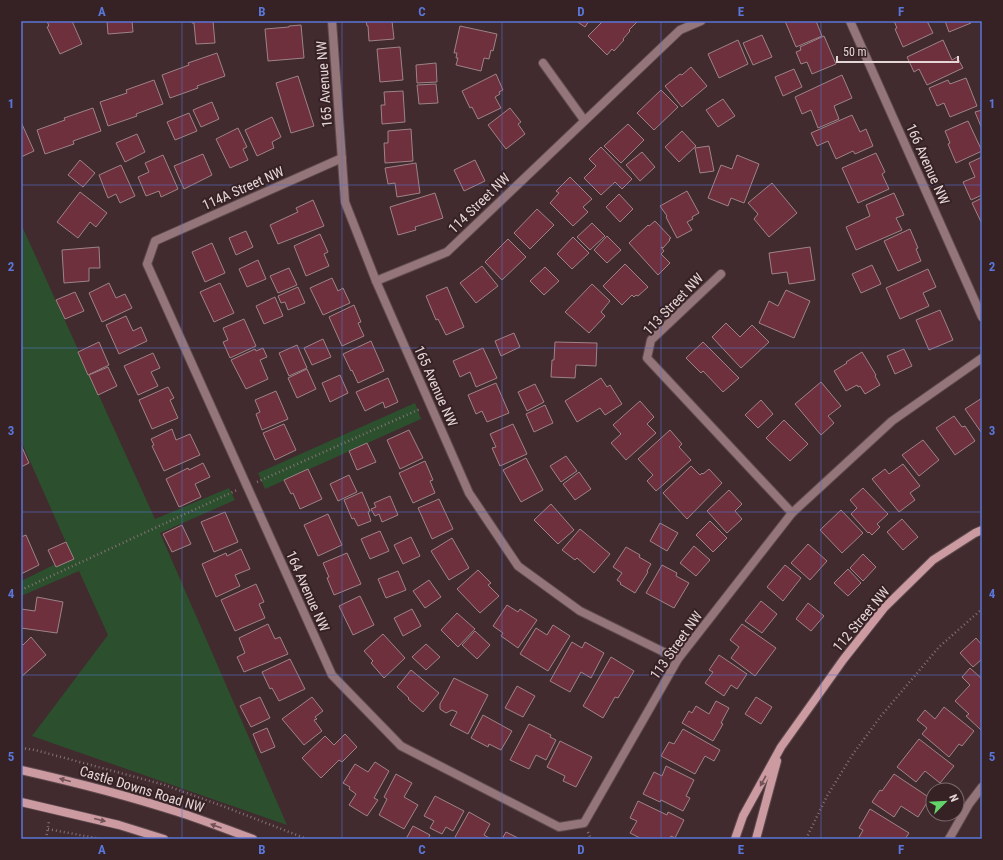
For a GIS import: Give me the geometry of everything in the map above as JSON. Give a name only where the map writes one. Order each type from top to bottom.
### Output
[{"type":"main road","name":"112 Street NW","points":[[735,839],[743,816],[782,746],[843,660],[884,608],[933,560],[982,530]]},
{"type":"main road","name":"112 Street NW","points":[[756,839],[782,746]]},
{"type":"main road","name":"Castle Downs Road NW","points":[[21,770],[124,796],[179,812],[253,839]]},
{"type":"main road","points":[[21,802],[119,825],[164,839]]},
{"type":"street","name":"165 Avenue NW","points":[[332,21],[345,202],[376,281],[469,493],[518,566],[580,611],[678,659]]},
{"type":"street","name":"114 Street NW","points":[[376,281],[447,252],[680,30],[701,21]]},
{"type":"street","name":"166 Avenue NW","points":[[850,21],[982,317]]},
{"type":"street","points":[[543,63],[584,120]]},
{"type":"street","name":"114A Street NW","points":[[155,241],[342,158]]},
{"type":"street","name":"164 Avenue NW","points":[[155,241],[147,264],[332,675],[401,746],[559,828],[584,823]]},
{"type":"street","name":"113 Street NW","points":[[721,274],[651,340],[647,358],[792,513]]},
{"type":"street","name":"113 Street NW","points":[[584,823],[678,659],[792,513],[892,421],[982,358]]},
{"type":"street","points":[[949,839],[969,804],[982,787]]},
{"type":"path","points":[[21,590],[247,486],[430,405]]},
{"type":"path","points":[[806,839],[830,790],[853,754],[881,716],[939,647],[982,609]]},
{"type":"path","points":[[21,748],[35,750],[165,785],[307,839]]},
{"type":"path","points":[[46,839],[49,819]]},
{"type":"path","points":[[48,829],[100,839]]},
{"type":"green space","points":[[21,224],[155,519],[229,488],[235,500],[160,533],[287,825],[32,736],[108,635],[79,571],[21,596],[21,581],[72,556],[21,441]]},
{"type":"green space","points":[[415,403],[421,419],[265,489],[258,473]]},
{"type":"building","points":[[47,21],[72,21],[82,44],[60,54],[47,27],[49,26]]},
{"type":"building","points":[[107,21],[132,21],[133,32],[108,34]]},
{"type":"building","points":[[192,21],[213,21],[215,43],[196,44],[194,23],[192,23]]},
{"type":"building","points":[[366,21],[392,21],[394,39],[369,41],[368,26]]},
{"type":"building","points":[[576,21],[589,21],[585,27]]},
{"type":"building","points":[[603,21],[638,21],[629,30],[630,31],[623,39],[624,40],[614,51],[612,49],[607,55],[588,36]]},
{"type":"building","points":[[785,21],[816,21],[822,36],[796,47]]},
{"type":"building","points":[[894,21],[927,21],[933,33],[903,47],[895,29],[897,28]]},
{"type":"building","points":[[945,21],[970,21],[971,23],[949,32]]},
{"type":"building","points":[[301,25],[304,58],[268,61],[265,29]]},
{"type":"building","points":[[460,26],[497,34],[493,51],[491,50],[489,59],[484,58],[481,71],[456,65],[458,58],[456,58],[457,53],[454,53]]},
{"type":"building","points":[[762,35],[772,57],[753,65],[743,43]]},
{"type":"building","points":[[824,36],[836,64],[812,74],[807,62],[801,64],[796,52],[801,50],[800,47]]},
{"type":"building","points":[[738,40],[748,64],[719,78],[708,54]]},
{"type":"building","points":[[943,40],[952,60],[957,57],[963,68],[927,85],[919,69],[914,72],[907,57]]},
{"type":"building","points":[[400,47],[403,80],[380,82],[377,49]]},
{"type":"building","points":[[217,53],[225,76],[170,98],[162,75],[189,65],[188,63]]},
{"type":"building","points":[[436,63],[437,82],[417,83],[416,65]]},
{"type":"building","points":[[691,67],[707,86],[682,107],[665,86]]},
{"type":"building","points":[[794,69],[802,87],[783,96],[775,77]]},
{"type":"building","points":[[496,74],[503,90],[495,97],[501,108],[478,119],[472,107],[470,108],[462,91]]},
{"type":"building","points":[[842,75],[852,98],[834,106],[839,119],[818,128],[811,110],[802,114],[795,97]]},
{"type":"building","points":[[298,76],[314,126],[291,133],[276,83]]},
{"type":"building","points":[[966,78],[977,106],[950,117],[944,103],[937,106],[929,88],[948,80],[950,84]]},
{"type":"building","points":[[154,80],[163,104],[136,114],[137,116],[108,126],[100,102],[127,93],[126,90]]},
{"type":"building","points":[[436,84],[438,103],[419,104],[417,85]]},
{"type":"building","points":[[661,90],[678,107],[654,130],[637,113]]},
{"type":"building","points":[[403,91],[405,122],[382,124],[381,105],[385,105],[384,92]]},
{"type":"building","points":[[723,99],[735,116],[718,127],[706,110]]},
{"type":"building","points":[[212,102],[219,119],[201,127],[193,110]]},
{"type":"building","points":[[93,108],[101,131],[73,141],[74,144],[45,154],[37,130],[65,120],[64,118]]},
{"type":"building","points":[[510,108],[521,122],[518,124],[525,134],[506,149],[488,125]]},
{"type":"building","points":[[982,110],[982,129],[975,112]]},
{"type":"building","points":[[189,113],[197,131],[175,140],[167,122]]},
{"type":"building","points":[[852,115],[860,132],[866,129],[873,146],[855,154],[853,151],[836,159],[828,141],[817,146],[811,133]]},
{"type":"building","points":[[272,117],[281,137],[272,142],[274,148],[257,156],[245,130]]},
{"type":"building","points":[[968,121],[982,151],[956,163],[948,144],[950,143],[945,131]]},
{"type":"building","points":[[21,122],[34,151],[21,157]]},
{"type":"building","points":[[628,124],[644,140],[621,163],[604,146]]},
{"type":"building","points":[[238,128],[247,147],[243,149],[248,160],[230,168],[216,139]]},
{"type":"building","points":[[411,129],[413,161],[385,163],[384,143],[388,143],[388,131]]},
{"type":"building","points":[[682,131],[696,146],[679,162],[665,147]]},
{"type":"building","points":[[137,134],[145,152],[125,162],[116,143]]},
{"type":"building","points":[[709,146],[714,171],[700,173],[695,148]]},
{"type":"building","points":[[601,147],[632,179],[622,189],[615,182],[601,195],[584,178],[596,166],[589,159]]},
{"type":"building","points":[[642,152],[655,167],[640,181],[626,165]]},
{"type":"building","points":[[876,153],[885,172],[882,174],[889,189],[858,203],[842,168]]},
{"type":"building","points":[[203,154],[212,175],[184,189],[174,166]]},
{"type":"building","points":[[163,155],[178,189],[161,197],[159,191],[146,196],[138,177],[149,172],[145,163]]},
{"type":"building","points":[[737,155],[759,164],[744,203],[731,198],[728,206],[708,198],[721,165],[732,169]]},
{"type":"building","points":[[982,157],[982,195],[971,200],[963,182],[975,177],[969,163]]},
{"type":"building","points":[[80,160],[95,173],[83,187],[68,175]]},
{"type":"building","points":[[475,160],[485,181],[464,191],[454,170]]},
{"type":"building","points":[[416,163],[420,193],[397,197],[395,183],[388,184],[385,168]]},
{"type":"building","points":[[121,165],[135,196],[120,203],[116,194],[108,198],[99,175]]},
{"type":"building","points":[[570,177],[592,199],[583,207],[588,212],[573,226],[550,203],[559,193],[556,191]]},
{"type":"building","points":[[772,183],[797,213],[769,237],[754,219],[758,214],[748,203]]},
{"type":"building","points":[[687,191],[699,213],[687,222],[692,230],[677,238],[666,217],[667,216],[660,206]]},
{"type":"building","points":[[80,192],[107,213],[96,227],[90,222],[78,238],[57,222]]},
{"type":"building","points":[[435,193],[443,218],[415,227],[416,230],[398,235],[390,207]]},
{"type":"building","points":[[894,193],[904,215],[896,218],[902,230],[856,250],[846,227],[870,216],[866,205]]},
{"type":"building","points":[[619,194],[633,209],[620,222],[606,207]]},
{"type":"building","points":[[982,198],[982,224],[972,203]]},
{"type":"building","points":[[313,200],[324,226],[278,244],[270,225],[298,212],[296,208]]},
{"type":"building","points":[[537,209],[554,225],[530,249],[514,233]]},
{"type":"building","points":[[655,221],[671,238],[663,248],[661,247],[664,251],[661,254],[670,263],[658,275],[629,243],[648,225],[649,226]]},
{"type":"building","points":[[592,223],[605,236],[590,250],[577,237]]},
{"type":"building","points":[[910,229],[918,248],[916,249],[921,261],[898,271],[884,241]]},
{"type":"building","points":[[246,231],[253,247],[236,255],[229,238]]},
{"type":"building","points":[[320,234],[328,252],[324,254],[329,266],[306,276],[294,246]]},
{"type":"building","points":[[607,236],[621,250],[607,263],[594,250]]},
{"type":"building","points":[[573,237],[589,253],[572,269],[557,254]]},
{"type":"building","points":[[508,239],[526,257],[502,280],[485,262]]},
{"type":"building","points":[[212,243],[225,273],[205,282],[192,252]]},
{"type":"building","points":[[99,247],[100,268],[89,268],[89,281],[64,283],[62,250]]},
{"type":"building","points":[[810,247],[815,280],[789,284],[787,272],[772,274],[769,253]]},
{"type":"building","points":[[258,260],[266,279],[247,287],[239,269]]},
{"type":"building","points":[[625,264],[648,287],[638,296],[636,295],[634,297],[632,295],[622,305],[603,286]]},
{"type":"building","points":[[872,265],[881,284],[861,293],[852,274]]},
{"type":"building","points":[[482,266],[498,286],[476,303],[460,283]]},
{"type":"building","points":[[545,267],[559,281],[544,295],[530,281]]},
{"type":"building","points":[[289,268],[297,285],[278,293],[270,276]]},
{"type":"building","points":[[928,269],[936,287],[923,293],[929,306],[900,319],[886,288]]},
{"type":"building","points":[[332,278],[338,291],[343,288],[350,303],[323,315],[310,288]]},
{"type":"building","points":[[109,283],[116,298],[125,294],[132,308],[102,322],[89,293]]},
{"type":"building","points":[[220,283],[234,313],[214,322],[200,292]]},
{"type":"building","points":[[592,284],[610,301],[601,312],[605,316],[589,333],[565,312]]},
{"type":"building","points":[[298,287],[305,303],[288,310],[285,302],[281,303],[278,296]]},
{"type":"building","points":[[447,287],[464,327],[446,335],[438,319],[436,320],[426,296]]},
{"type":"building","points":[[786,290],[810,301],[794,338],[759,323],[769,301],[778,306]]},
{"type":"building","points":[[75,292],[84,311],[65,319],[56,300]]},
{"type":"building","points":[[275,297],[283,316],[264,324],[256,306]]},
{"type":"building","points":[[354,305],[361,322],[358,323],[364,336],[342,346],[329,317]]},
{"type":"building","points":[[940,310],[953,340],[929,350],[916,320]]},
{"type":"building","points":[[126,316],[133,331],[141,327],[147,341],[119,354],[106,325]]},
{"type":"building","points":[[244,319],[256,346],[230,358],[223,342],[228,340],[223,328]]},
{"type":"building","points":[[726,323],[740,337],[752,325],[769,342],[741,368],[712,337]]},
{"type":"building","points":[[514,333],[520,347],[501,356],[495,341]]},
{"type":"building","points":[[323,339],[331,357],[312,365],[304,348]]},
{"type":"building","points":[[371,341],[384,371],[358,383],[343,354]]},
{"type":"building","points":[[99,342],[109,365],[88,375],[78,352]]},
{"type":"building","points":[[555,342],[597,343],[596,366],[576,365],[575,378],[551,377]]},
{"type":"building","points":[[703,342],[739,378],[723,392],[703,371],[701,373],[686,358]]},
{"type":"building","points":[[297,345],[307,368],[289,376],[279,353]]},
{"type":"building","points":[[263,348],[267,357],[260,360],[268,379],[246,389],[231,360],[255,349],[256,351]]},
{"type":"building","points":[[483,348],[497,378],[476,387],[470,372],[460,377],[453,361]]},
{"type":"building","points":[[904,349],[912,366],[895,374],[887,356]]},
{"type":"building","points":[[862,352],[876,375],[875,376],[880,385],[865,394],[860,386],[858,387],[857,385],[846,391],[834,371]]},
{"type":"building","points":[[153,353],[160,368],[151,372],[158,386],[138,395],[124,366]]},
{"type":"building","points":[[108,367],[117,386],[98,395],[89,375]]},
{"type":"building","points":[[307,369],[316,389],[297,398],[288,378]]},
{"type":"building","points":[[340,375],[348,393],[330,402],[322,383]]},
{"type":"building","points":[[388,378],[398,402],[385,408],[383,402],[365,411],[356,392]]},
{"type":"building","points":[[601,378],[607,387],[610,385],[622,404],[605,415],[600,408],[577,422],[565,401]]},
{"type":"building","points":[[821,382],[841,406],[828,416],[834,423],[821,435],[795,404]]},
{"type":"building","points":[[496,383],[509,413],[487,422],[482,411],[476,414],[468,395]]},
{"type":"building","points":[[535,384],[544,402],[527,411],[518,392]]},
{"type":"building","points":[[168,387],[174,398],[170,400],[178,418],[152,429],[139,400]]},
{"type":"building","points":[[276,391],[288,419],[262,430],[256,414],[260,412],[255,400]]},
{"type":"building","points":[[982,398],[982,432],[981,432],[965,409]]},
{"type":"building","points":[[761,400],[773,414],[758,428],[745,415]]},
{"type":"building","points":[[640,401],[654,417],[647,424],[656,433],[626,460],[611,443],[621,434],[613,425]]},
{"type":"building","points":[[545,405],[553,423],[534,432],[526,414]]},
{"type":"building","points":[[954,416],[962,427],[965,426],[975,441],[955,455],[936,428]]},
{"type":"building","points":[[784,420],[808,444],[790,461],[766,438]]},
{"type":"building","points":[[284,424],[296,450],[275,460],[263,433]]},
{"type":"building","points":[[513,424],[527,454],[500,466],[492,448],[496,447],[490,434]]},
{"type":"building","points":[[172,429],[176,440],[190,434],[200,455],[164,471],[152,446],[154,445],[151,439]]},
{"type":"building","points":[[409,430],[423,458],[400,469],[387,440]]},
{"type":"building","points":[[670,430],[682,444],[679,447],[691,460],[656,491],[647,481],[653,475],[638,459]]},
{"type":"building","points":[[923,440],[939,460],[919,476],[902,455]]},
{"type":"building","points":[[367,443],[376,462],[357,470],[349,451]]},
{"type":"building","points":[[21,445],[29,463],[21,467]]},
{"type":"building","points":[[566,456],[577,471],[561,482],[550,466]]},
{"type":"building","points":[[526,458],[543,490],[521,502],[503,470]]},
{"type":"building","points":[[425,461],[433,480],[430,481],[435,493],[413,503],[399,473]]},
{"type":"building","points":[[203,463],[210,477],[195,484],[201,497],[179,507],[166,479],[188,468],[189,470]]},
{"type":"building","points":[[903,464],[920,486],[910,493],[915,500],[899,512],[872,479],[885,469],[889,474]]},
{"type":"building","points":[[691,466],[700,475],[709,469],[722,483],[687,519],[663,493]]},
{"type":"building","points":[[308,469],[322,499],[300,509],[293,493],[291,494],[284,480]]},
{"type":"building","points":[[579,472],[591,489],[575,500],[563,484]]},
{"type":"building","points":[[349,475],[357,492],[338,501],[330,484]]},
{"type":"building","points":[[863,488],[888,514],[877,524],[880,527],[872,535],[869,532],[868,533],[851,514],[857,508],[850,500]]},
{"type":"building","points":[[729,490],[742,504],[735,511],[742,519],[727,533],[707,511]]},
{"type":"building","points":[[362,492],[370,511],[368,512],[371,521],[358,526],[354,518],[352,519],[344,500]]},
{"type":"building","points":[[390,496],[398,515],[382,522],[379,514],[375,516],[371,509],[376,507],[374,503]]},
{"type":"building","points":[[439,499],[453,529],[432,539],[418,508]]},
{"type":"building","points":[[551,504],[574,530],[558,544],[534,520]]},
{"type":"building","points":[[841,510],[863,533],[842,553],[820,530]]},
{"type":"building","points":[[225,512],[238,542],[214,552],[201,522]]},
{"type":"building","points":[[328,514],[342,545],[318,556],[304,525]]},
{"type":"building","points":[[902,519],[918,537],[903,550],[887,532]]},
{"type":"building","points":[[710,521],[727,538],[713,552],[696,535]]},
{"type":"building","points":[[660,523],[678,533],[667,551],[650,541]]},
{"type":"building","points":[[182,525],[191,544],[172,552],[163,534]]},
{"type":"building","points":[[580,529],[610,554],[594,573],[577,558],[575,560],[562,550]]},
{"type":"building","points":[[380,531],[389,551],[370,559],[361,539]]},
{"type":"building","points":[[26,535],[39,565],[21,574],[21,537]]},
{"type":"building","points":[[411,537],[420,556],[403,564],[394,545]]},
{"type":"building","points":[[452,538],[469,568],[449,580],[431,551]]},
{"type":"building","points":[[66,542],[74,559],[56,567],[48,550]]},
{"type":"building","points":[[808,544],[827,561],[810,580],[791,563]]},
{"type":"building","points":[[694,546],[710,560],[696,576],[680,563]]},
{"type":"building","points":[[626,547],[640,555],[639,557],[651,564],[647,571],[648,572],[635,593],[620,584],[621,583],[617,580],[622,573],[613,567]]},
{"type":"building","points":[[241,549],[250,569],[235,575],[240,586],[216,597],[202,564],[226,553],[227,556]]},
{"type":"building","points":[[347,553],[361,584],[334,595],[323,563]]},
{"type":"building","points":[[863,554],[876,567],[863,581],[850,568]]},
{"type":"building","points":[[662,565],[677,573],[676,576],[689,583],[674,608],[646,593]]},
{"type":"building","points":[[785,565],[801,578],[783,601],[767,587]]},
{"type":"building","points":[[848,569],[861,583],[848,596],[834,583]]},
{"type":"building","points":[[478,570],[491,583],[488,585],[499,596],[480,613],[457,589]]},
{"type":"building","points":[[398,571],[406,590],[386,598],[378,579]]},
{"type":"building","points":[[429,580],[441,597],[425,608],[413,591]]},
{"type":"building","points":[[256,584],[264,602],[259,604],[265,618],[235,631],[221,600]]},
{"type":"building","points":[[360,596],[374,625],[353,635],[339,606]]},
{"type":"building","points":[[37,597],[63,602],[57,633],[21,628],[21,609],[35,611]]},
{"type":"building","points":[[761,601],[777,614],[762,633],[745,621]]},
{"type":"building","points":[[808,603],[824,616],[811,631],[796,619]]},
{"type":"building","points":[[507,605],[518,612],[520,609],[537,620],[518,648],[501,636],[503,633],[493,626]]},
{"type":"building","points":[[412,609],[421,626],[403,636],[394,618]]},
{"type":"building","points":[[457,613],[475,629],[458,647],[441,630]]},
{"type":"building","points":[[268,624],[275,639],[280,637],[288,654],[244,672],[237,657],[245,653],[239,638]]},
{"type":"building","points":[[742,624],[776,648],[755,676],[731,658],[739,647],[730,640]]},
{"type":"building","points":[[553,625],[570,636],[548,671],[520,654],[536,628],[547,635]]},
{"type":"building","points":[[475,631],[490,645],[477,659],[462,645]]},
{"type":"building","points":[[383,634],[405,658],[384,678],[371,663],[373,661],[364,651]]},
{"type":"building","points":[[31,637],[46,655],[21,677],[21,643],[23,645]]},
{"type":"building","points":[[976,638],[982,645],[982,659],[973,667],[960,653]]},
{"type":"building","points":[[572,642],[582,648],[585,642],[604,653],[591,678],[581,672],[570,692],[550,681]]},
{"type":"building","points":[[426,644],[440,657],[426,670],[412,657]]},
{"type":"building","points":[[719,655],[747,674],[737,689],[731,685],[724,696],[705,683],[713,672],[709,670]]},
{"type":"building","points":[[611,657],[634,671],[618,698],[615,697],[603,718],[583,706]]},
{"type":"building","points":[[290,659],[305,689],[279,701],[272,688],[270,689],[262,672]]},
{"type":"building","points":[[970,668],[982,679],[981,730],[966,716],[969,714],[955,701],[970,685],[962,677]]},
{"type":"building","points":[[411,670],[439,693],[423,712],[397,687]]},
{"type":"building","points":[[454,678],[488,695],[468,734],[450,725],[457,712],[452,710],[446,713],[440,709],[440,704]]},
{"type":"building","points":[[517,686],[535,696],[523,717],[505,708]]},
{"type":"building","points":[[260,697],[270,718],[251,727],[240,706]]},
{"type":"building","points":[[312,697],[323,711],[315,717],[317,719],[314,720],[322,731],[304,745],[282,719]]},
{"type":"building","points":[[756,697],[772,707],[761,724],[745,714]]},
{"type":"building","points":[[716,701],[729,708],[721,723],[723,724],[713,741],[682,723],[689,711],[692,713],[696,706],[709,714]]},
{"type":"building","points":[[944,707],[974,731],[962,746],[959,744],[949,757],[922,734],[927,728],[917,720],[925,710],[935,719]]},
{"type":"building","points":[[483,715],[512,731],[501,750],[489,744],[488,747],[471,738]]},
{"type":"building","points":[[529,724],[551,735],[550,737],[556,740],[546,760],[536,755],[529,769],[510,760]]},
{"type":"building","points":[[267,728],[275,747],[261,753],[253,734]]},
{"type":"building","points":[[683,729],[720,750],[714,761],[705,756],[695,774],[661,756],[669,742],[674,744]]},
{"type":"building","points":[[345,734],[357,747],[342,762],[339,760],[321,778],[302,758],[325,736],[334,745]]},
{"type":"building","points":[[919,739],[954,766],[941,782],[925,771],[916,782],[897,767]]},
{"type":"building","points":[[560,741],[592,757],[576,787],[563,781],[565,776],[547,767]]},
{"type":"building","points":[[375,762],[389,771],[374,798],[378,800],[367,816],[349,805],[356,794],[349,789],[350,787],[343,783],[355,764],[368,772]]},
{"type":"building","points":[[666,766],[694,780],[686,796],[690,798],[683,811],[661,800],[660,802],[643,794],[654,772],[662,776]]},
{"type":"building","points":[[396,774],[412,783],[404,797],[418,805],[404,829],[379,815],[387,799],[384,797]]},
{"type":"building","points":[[894,774],[925,795],[925,806],[918,817],[901,806],[894,817],[872,802],[880,790],[882,791]]},
{"type":"building","points":[[435,796],[464,811],[453,831],[446,827],[442,834],[430,828],[434,821],[424,816]]},
{"type":"building","points":[[638,801],[667,815],[668,812],[684,820],[675,838],[671,836],[670,839],[642,839],[630,833],[637,821],[630,818]]},
{"type":"building","points":[[870,809],[909,833],[905,839],[858,839],[863,830],[859,828]]},
{"type":"building","points":[[469,812],[490,824],[484,835],[491,839],[458,839],[455,837]]},
{"type":"building","points":[[413,826],[430,835],[428,839],[406,839]]},
{"type":"building","points":[[506,832],[520,839],[502,839]]}]
